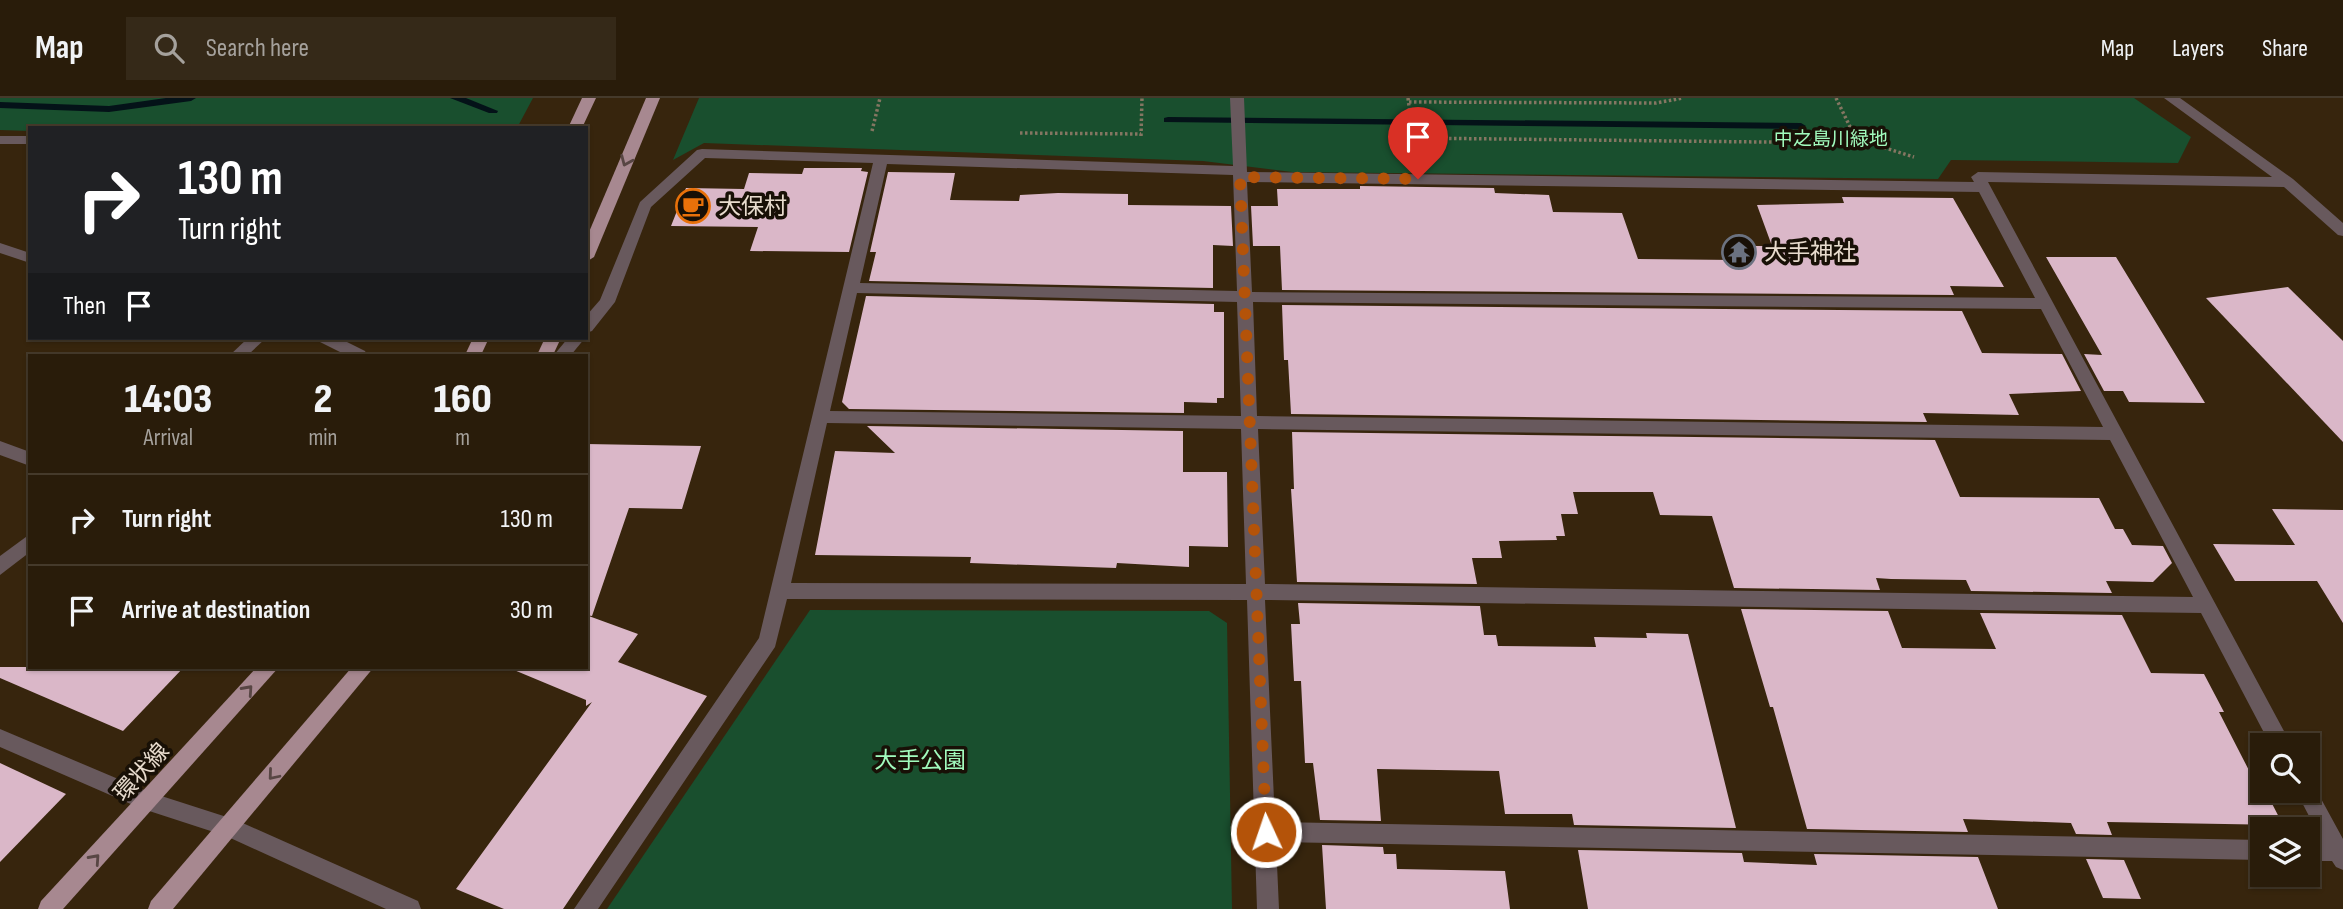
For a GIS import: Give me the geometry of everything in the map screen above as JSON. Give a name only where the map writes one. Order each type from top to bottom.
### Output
[{"type":"main road","points":[[576,126],[589,98]]},
{"type":"main road","points":[[588,252],[653,98]]},
{"type":"main road","name":"環状線","points":[[48,909],[267,669]]},
{"type":"main road","points":[[159,909],[362,669]]},
{"type":"street","points":[[2171,98],[2288,182],[2343,231]]},
{"type":"street","points":[[1237,104],[1268,909]]},
{"type":"street","points":[[0,140],[28,140]]},
{"type":"street","points":[[588,325],[607,302],[645,205],[702,153],[1139,167],[1239,174],[1984,187]]},
{"type":"street","points":[[585,909],[768,641],[881,159]]},
{"type":"street","points":[[2275,733],[1978,177],[2288,182]]},
{"type":"street","points":[[0,248],[28,257]]},
{"type":"street","points":[[852,288],[1244,297],[2046,304]]},
{"type":"street","points":[[239,354],[256,340]]},
{"type":"street","points":[[330,340],[357,354]]},
{"type":"street","points":[[563,354],[575,340]]},
{"type":"street","points":[[821,416],[2116,435]]},
{"type":"street","points":[[0,448],[28,458]]},
{"type":"street","points":[[0,567],[28,543]]},
{"type":"street","points":[[781,591],[1254,592],[2207,605]]},
{"type":"street","points":[[0,738],[147,801],[229,827],[410,909]]},
{"type":"street","points":[[2312,803],[2341,856]]},
{"type":"street","points":[[1266,832],[2250,850]]},
{"type":"street","points":[[2320,852],[2341,856]]},
{"type":"path","points":[[1139,167],[1142,98]]},
{"type":"path","points":[[1570,103],[1575,98]]},
{"type":"path","points":[[1683,98],[1656,103],[1409,100],[1413,135],[1848,143],[1856,139],[1917,158]]},
{"type":"path","points":[[1836,98],[1856,139]]},
{"type":"green space","points":[[0,98],[533,98],[518,126],[28,126],[28,131],[0,130]]},
{"type":"green space","name":"中之島川緑地","points":[[699,98],[2134,98],[2191,137],[2178,163],[1951,160],[1938,179],[1292,172],[1203,161],[704,143],[673,160]]},
{"type":"green space","name":"大手公園","points":[[810,610],[1209,611],[1227,623],[1232,909],[607,909]]},
{"type":"building","points":[[804,168],[862,168],[861,171],[868,172],[849,252],[750,251],[758,227],[671,226],[686,188],[744,189],[749,173],[802,174]]},
{"type":"building","points":[[888,172],[955,173],[950,200],[1019,201],[1020,195],[1058,193],[1128,194],[1128,205],[1231,206],[1233,246],[1213,245],[1213,288],[869,281],[876,252],[870,252]]},
{"type":"building","points":[[1360,186],[1494,188],[1495,193],[1549,195],[1553,212],[1622,213],[1638,259],[1735,260],[1729,246],[1772,246],[1757,205],[1844,203],[1842,197],[1953,198],[2004,287],[1950,286],[1954,295],[1282,290],[1280,246],[1253,246],[1251,206],[1278,206],[1277,189],[1360,189]]},
{"type":"building","points":[[2046,257],[2116,257],[2205,403],[2129,402],[2123,391],[2104,391],[2084,354],[2102,355]]},
{"type":"building","points":[[2288,287],[2343,341],[2343,442],[2206,298]]},
{"type":"building","points":[[866,296],[1214,304],[1214,312],[1224,312],[1224,398],[1217,398],[1217,403],[1184,402],[1184,413],[849,409],[842,402]]},
{"type":"building","points":[[1282,305],[1962,311],[1982,353],[2062,354],[2081,391],[2009,394],[2019,415],[1923,413],[1927,422],[1291,414],[1288,360],[1284,360]]},
{"type":"building","points":[[867,426],[1183,431],[1183,472],[1227,472],[1228,547],[1189,546],[1189,567],[1117,563],[1116,568],[970,563],[971,557],[815,555],[835,451],[895,453]]},
{"type":"building","points":[[1292,432],[1935,440],[1960,497],[2099,498],[2115,529],[2123,529],[2132,545],[2163,546],[2172,563],[2153,582],[2106,581],[2112,593],[1971,591],[1966,580],[1876,578],[1880,590],[1734,588],[1712,516],[1660,515],[1653,492],[1573,492],[1578,514],[1561,514],[1565,536],[1556,536],[1557,540],[1499,541],[1502,558],[1472,558],[1477,584],[1297,582],[1291,489],[1294,489]]},
{"type":"building","points":[[588,444],[701,446],[682,509],[629,508],[592,616],[588,615]]},
{"type":"building","points":[[2272,509],[2343,510],[2343,623],[2317,581],[2235,581],[2213,544],[2295,545]]},
{"type":"building","points":[[1298,603],[1480,606],[1484,635],[1496,635],[1498,646],[1596,647],[1594,637],[1647,638],[1646,633],[1688,634],[1736,828],[1574,825],[1572,814],[1505,814],[1499,771],[1377,769],[1381,821],[1320,820],[1313,763],[1305,763],[1301,681],[1294,681],[1291,624],[1300,624]]},
{"type":"building","points":[[1741,609],[1888,611],[1902,648],[1996,649],[1980,613],[2122,615],[2151,673],[2204,674],[2224,712],[2219,712],[2250,772],[2250,803],[2272,803],[2279,817],[2250,817],[2250,824],[2107,822],[2112,835],[2076,834],[2071,823],[1963,819],[1968,832],[1807,829],[1773,707],[1770,707]]},
{"type":"building","points":[[588,616],[638,634],[618,662],[707,696],[563,909],[504,909],[456,889],[592,702],[586,706],[586,700],[512,669],[588,669]]},
{"type":"building","points":[[0,667],[182,669],[123,731],[0,678]]},
{"type":"building","points":[[0,763],[66,794],[0,862]]},
{"type":"building","points":[[1322,845],[1383,847],[1384,854],[1396,854],[1397,869],[1505,871],[1510,909],[1326,909]]},
{"type":"building","points":[[1578,850],[1742,853],[1744,862],[1817,865],[1814,854],[1978,857],[1998,909],[1588,909]]},
{"type":"building","points":[[2086,859],[2124,860],[2141,899],[2103,898]]},
{"type":"waterway","points":[[0,105],[109,109],[191,98]]},
{"type":"waterway","points":[[455,98],[493,111]]},
{"type":"waterway","points":[[1168,120],[1801,126]]},
{"type":"place","name":"大保村","points":[[693,206]]},
{"type":"place","name":"大手神社","points":[[1739,252]]},
{"type":"route","points":[[1266,832],[1254,592],[1240,177],[1418,179]]}]
